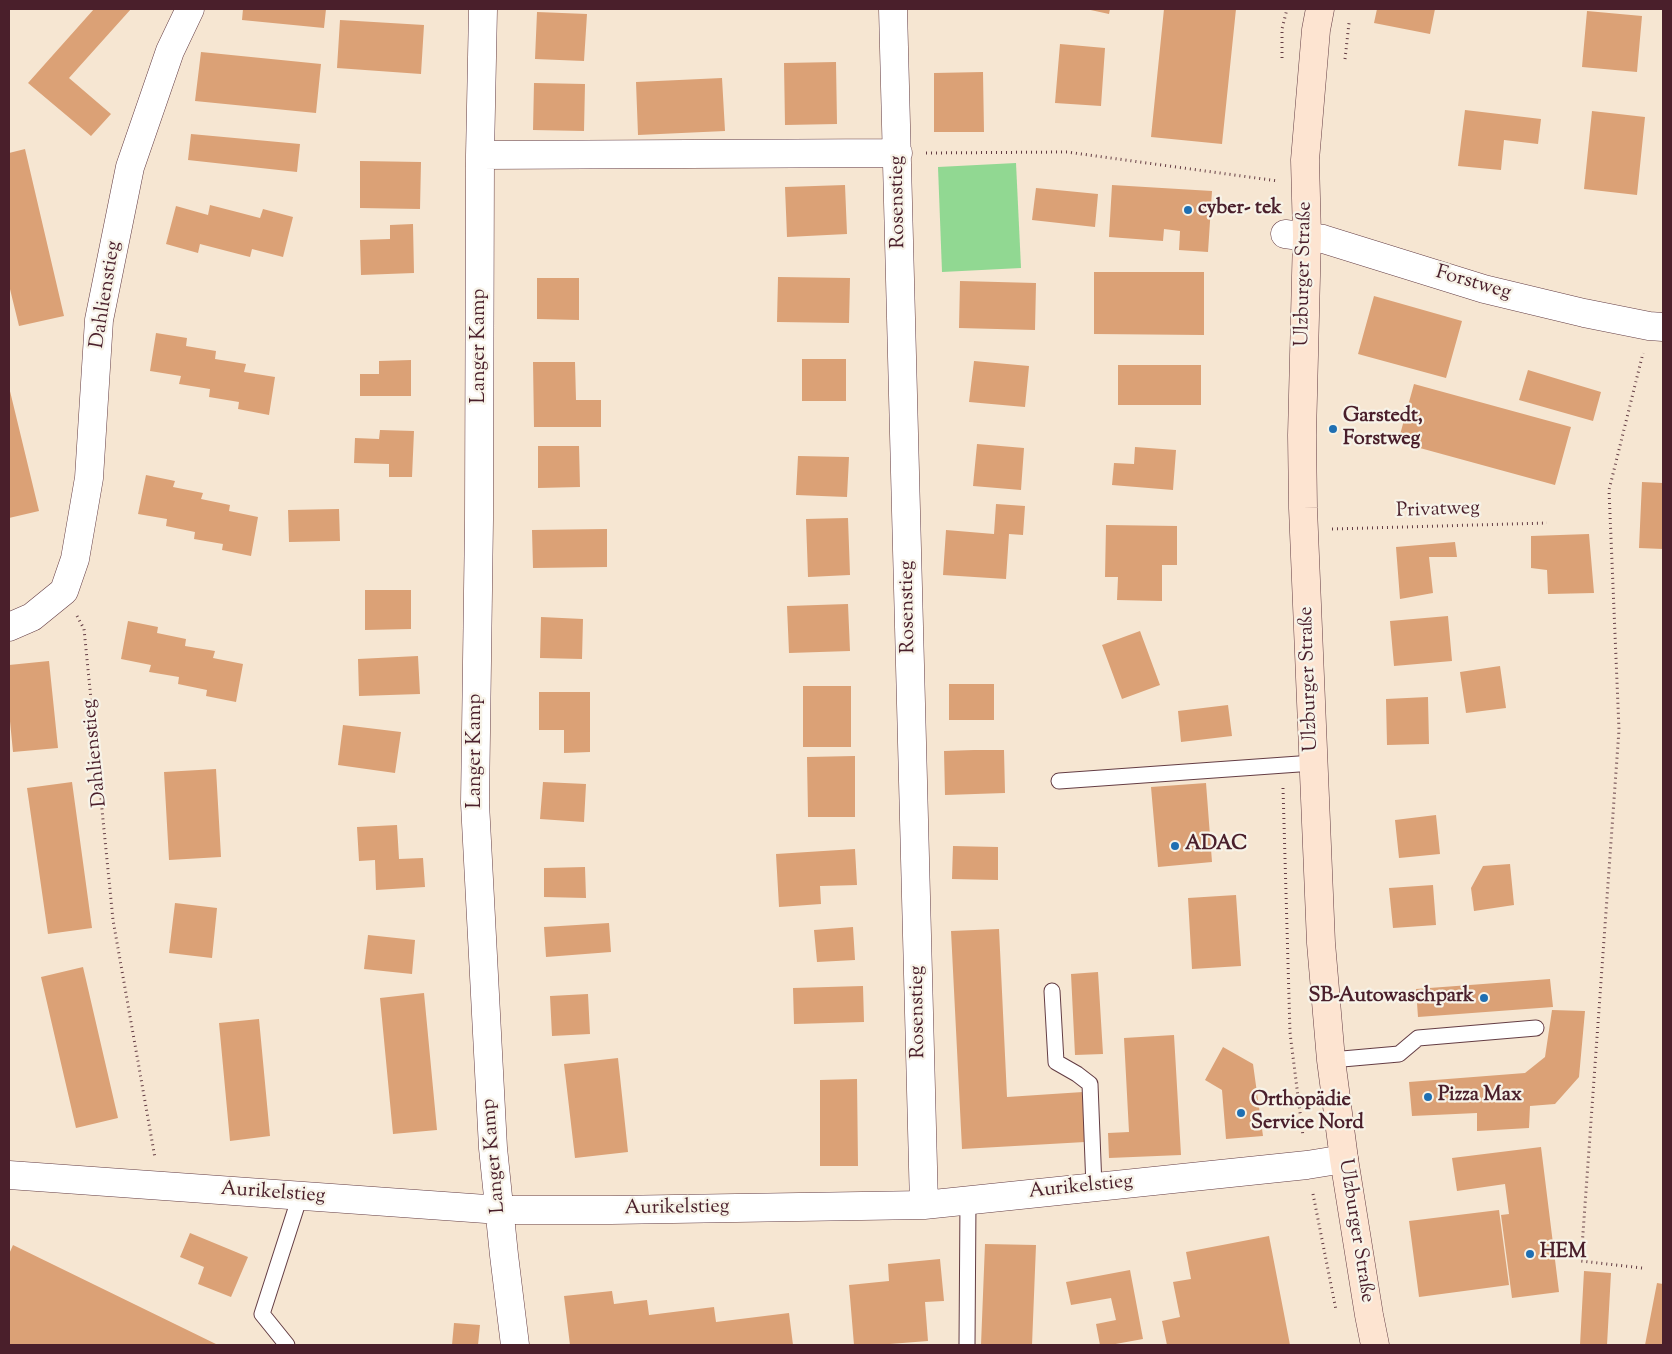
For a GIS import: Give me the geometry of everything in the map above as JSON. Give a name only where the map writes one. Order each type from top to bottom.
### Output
[{"type":"main road","name":"Ulzburger Straße","points":[[1320,9],[1316,30],[1305,160],[1296,235],[1302,480],[1313,763],[1321,943],[1331,1060],[1368,1315],[1375,1345]]},
{"type":"street","name":"Dahlienstieg","points":[[64,590],[75,559],[89,478],[99,320],[130,167],[170,52],[190,9]]},
{"type":"street","name":"Langer Kamp","points":[[483,9],[480,155],[481,346],[475,803],[493,1148],[515,1345]]},
{"type":"street","name":"Rosenstieg","points":[[893,9],[924,1205]]},
{"type":"street","points":[[480,155],[898,153]]},
{"type":"street","name":"Forstweg","points":[[1296,235],[1323,239],[1484,289],[1584,313],[1656,327]]},
{"type":"street","points":[[9,627],[32,617],[64,590]]},
{"type":"street","name":"Aurikelstieg","points":[[9,1175],[500,1210],[611,1210],[924,1205],[1344,1159]]},
{"type":"lane","points":[[1059,780],[1313,763]]},
{"type":"lane","points":[[1052,991],[1056,1062],[1090,1084],[1094,1187]]},
{"type":"lane","points":[[1331,1060],[1399,1054],[1418,1038],[1536,1028]]},
{"type":"lane","points":[[287,1345],[262,1314],[300,1196]]},
{"type":"lane","points":[[967,1345],[968,1200]]},
{"type":"path","points":[[898,153],[1067,152],[1280,181]]},
{"type":"path","points":[[1642,1268],[1581,1261],[1619,730],[1609,490],[1656,327]]},
{"type":"path","name":"Privatweg","points":[[1328,529],[1548,522]]},
{"type":"path","name":"Dahlienstieg","points":[[64,590],[84,629],[113,920],[160,1186]]},
{"type":"green space","points":[[1016,163],[1021,268],[942,272],[938,167]]},
{"type":"building","points":[[94,9],[131,9],[69,78],[111,114],[91,136],[28,83]]},
{"type":"building","points":[[243,9],[326,9],[324,28],[242,20]]},
{"type":"building","points":[[1086,9],[1110,9],[1109,14]]},
{"type":"building","points":[[1164,9],[1236,9],[1222,144],[1151,137]]},
{"type":"building","points":[[1377,9],[1435,9],[1430,34],[1374,23]]},
{"type":"building","points":[[1587,11],[1642,16],[1637,72],[1582,67]]},
{"type":"building","points":[[537,12],[587,14],[584,61],[535,59]]},
{"type":"building","points":[[340,20],[424,25],[421,74],[337,68]]},
{"type":"building","points":[[1060,44],[1105,48],[1101,106],[1055,103]]},
{"type":"building","points":[[201,52],[321,64],[316,113],[195,101]]},
{"type":"building","points":[[836,62],[837,124],[785,125],[784,63]]},
{"type":"building","points":[[983,72],[984,132],[934,132],[934,73]]},
{"type":"building","points":[[722,78],[725,131],[638,135],[636,82]]},
{"type":"building","points":[[534,83],[585,84],[584,131],[533,130]]},
{"type":"building","points":[[1465,110],[1541,119],[1538,144],[1504,140],[1501,170],[1458,166]]},
{"type":"building","points":[[1592,111],[1645,117],[1637,195],[1584,189]]},
{"type":"building","points":[[191,134],[300,144],[297,172],[188,160]]},
{"type":"building","points":[[25,149],[64,316],[19,326],[9,285],[9,153]]},
{"type":"building","points":[[360,161],[421,162],[420,209],[360,208]]},
{"type":"building","points":[[845,185],[847,234],[787,237],[785,187]]},
{"type":"building","points":[[1112,185],[1212,191],[1208,252],[1179,250],[1180,231],[1164,229],[1163,241],[1109,237]]},
{"type":"building","points":[[1036,188],[1098,194],[1095,227],[1032,220]]},
{"type":"building","points":[[210,205],[260,218],[263,209],[293,217],[283,257],[252,249],[250,257],[200,244],[198,253],[166,244],[176,206],[208,215]]},
{"type":"building","points":[[413,224],[414,273],[361,275],[360,240],[390,239],[390,225]]},
{"type":"building","points":[[1094,272],[1204,272],[1204,335],[1094,334]]},
{"type":"building","points":[[778,277],[850,278],[849,323],[777,322]]},
{"type":"building","points":[[537,278],[579,278],[579,320],[537,319]]},
{"type":"building","points":[[960,281],[1036,283],[1035,330],[959,328]]},
{"type":"building","points":[[1374,296],[1462,321],[1446,378],[1358,354]]},
{"type":"building","points":[[156,333],[187,338],[186,346],[216,351],[215,359],[246,364],[244,372],[275,377],[269,415],[238,409],[239,402],[209,397],[210,389],[179,384],[181,376],[150,371]]},
{"type":"building","points":[[802,359],[846,359],[846,401],[802,401]]},
{"type":"building","points":[[411,360],[411,396],[360,396],[360,374],[379,374],[379,361]]},
{"type":"building","points":[[974,361],[1029,366],[1025,407],[969,402]]},
{"type":"building","points":[[533,362],[575,362],[576,400],[601,400],[601,427],[534,427]]},
{"type":"building","points":[[1118,365],[1201,365],[1201,405],[1118,405]]},
{"type":"building","points":[[1528,370],[1601,392],[1593,421],[1519,400]]},
{"type":"building","points":[[1414,384],[1571,427],[1555,485],[1398,442]]},
{"type":"building","points":[[9,387],[39,511],[9,518]]},
{"type":"building","points":[[380,430],[414,431],[412,477],[389,477],[389,464],[354,463],[355,438],[379,439]]},
{"type":"building","points":[[977,444],[1024,448],[1021,490],[973,486]]},
{"type":"building","points":[[538,446],[579,446],[580,487],[538,488]]},
{"type":"building","points":[[1135,447],[1176,450],[1173,490],[1112,485],[1114,463],[1134,464]]},
{"type":"building","points":[[798,456],[849,457],[847,497],[796,495]]},
{"type":"building","points":[[146,475],[175,481],[173,487],[203,493],[201,499],[230,505],[229,511],[258,517],[251,556],[222,550],[223,544],[194,539],[195,532],[166,526],[167,519],[138,514]]},
{"type":"building","points":[[1642,482],[1663,483],[1663,549],[1639,548]]},
{"type":"building","points":[[996,504],[1025,506],[1023,535],[1009,534],[1006,579],[943,575],[946,530],[994,534]]},
{"type":"building","points":[[339,509],[340,541],[289,542],[288,510]]},
{"type":"building","points":[[848,518],[850,575],[808,577],[806,519]]},
{"type":"building","points":[[1106,525],[1177,526],[1177,565],[1162,565],[1162,601],[1117,600],[1118,577],[1105,577]]},
{"type":"building","points":[[607,529],[607,567],[533,568],[532,530]]},
{"type":"building","points":[[1589,534],[1594,593],[1548,594],[1547,570],[1531,568],[1531,536]]},
{"type":"building","points":[[1455,542],[1457,557],[1429,557],[1433,593],[1400,599],[1396,547]]},
{"type":"building","points":[[365,590],[411,590],[411,629],[365,630]]},
{"type":"building","points":[[848,604],[850,651],[789,653],[787,606]]},
{"type":"building","points":[[1448,616],[1452,661],[1394,666],[1390,621]]},
{"type":"building","points":[[541,617],[583,619],[582,659],[540,658]]},
{"type":"building","points":[[128,621],[158,627],[157,633],[186,639],[185,646],[215,651],[213,658],[243,664],[236,702],[206,696],[207,690],[178,684],[179,677],[149,672],[151,665],[121,659]]},
{"type":"building","points":[[1140,631],[1160,685],[1122,699],[1102,645]]},
{"type":"building","points":[[418,656],[420,694],[359,696],[358,659]]},
{"type":"building","points":[[49,661],[58,748],[13,752],[9,711],[9,665]]},
{"type":"building","points":[[1500,666],[1506,708],[1466,713],[1460,672]]},
{"type":"building","points":[[949,684],[994,684],[994,720],[949,720]]},
{"type":"building","points":[[803,686],[851,686],[851,747],[803,747]]},
{"type":"building","points":[[539,692],[590,692],[590,752],[564,753],[564,730],[539,730]]},
{"type":"building","points":[[1428,697],[1429,744],[1387,745],[1386,699]]},
{"type":"building","points":[[1228,705],[1232,736],[1181,742],[1178,711]]},
{"type":"building","points":[[343,725],[401,732],[395,773],[338,765]]},
{"type":"building","points":[[1004,750],[1005,793],[945,795],[944,751]]},
{"type":"building","points":[[855,756],[855,817],[808,817],[807,757]]},
{"type":"building","points":[[216,769],[221,857],[169,860],[164,772]]},
{"type":"building","points":[[72,782],[92,928],[48,934],[27,788]]},
{"type":"building","points":[[543,782],[586,784],[584,822],[540,819]]},
{"type":"building","points":[[1206,783],[1212,862],[1158,867],[1151,787]]},
{"type":"building","points":[[1436,815],[1440,854],[1399,858],[1395,820]]},
{"type":"building","points":[[397,825],[399,859],[423,858],[425,887],[376,890],[375,860],[359,861],[357,827]]},
{"type":"building","points":[[953,846],[998,847],[998,880],[952,879]]},
{"type":"building","points":[[855,849],[857,885],[820,886],[821,904],[779,907],[776,854]]},
{"type":"building","points":[[1510,864],[1514,905],[1474,911],[1471,888],[1483,866]]},
{"type":"building","points":[[585,867],[586,898],[544,897],[544,868]]},
{"type":"building","points":[[1433,885],[1436,925],[1393,928],[1389,888]]},
{"type":"building","points":[[1236,895],[1241,966],[1192,969],[1188,898]]},
{"type":"building","points":[[175,903],[217,908],[212,958],[169,953]]},
{"type":"building","points":[[609,923],[611,952],[546,957],[544,927]]},
{"type":"building","points":[[853,927],[855,960],[817,962],[814,930]]},
{"type":"building","points":[[999,929],[1007,1097],[1083,1092],[1085,1142],[962,1149],[951,931]]},
{"type":"building","points":[[368,935],[415,940],[412,974],[364,969]]},
{"type":"building","points":[[83,967],[118,1118],[76,1128],[41,977]]},
{"type":"building","points":[[1098,972],[1103,1054],[1075,1055],[1071,974]]},
{"type":"building","name":"SB-Autowaschpark","points":[[1550,979],[1553,1007],[1418,1017],[1416,989]]},
{"type":"building","points":[[863,986],[864,1022],[794,1024],[793,988]]},
{"type":"building","points":[[424,993],[437,1130],[393,1134],[380,998]]},
{"type":"building","points":[[588,994],[590,1034],[552,1036],[550,996]]},
{"type":"building","points":[[1552,1010],[1585,1011],[1579,1077],[1555,1104],[1530,1106],[1529,1128],[1477,1131],[1477,1113],[1412,1116],[1409,1082],[1525,1073],[1545,1057]]},
{"type":"building","points":[[259,1019],[270,1136],[230,1141],[219,1023]]},
{"type":"building","points":[[1174,1035],[1181,1155],[1109,1158],[1108,1133],[1129,1132],[1124,1038]]},
{"type":"building","points":[[1223,1047],[1253,1064],[1263,1136],[1226,1139],[1222,1090],[1205,1080]]},
{"type":"building","points":[[618,1058],[628,1152],[575,1158],[564,1064]]},
{"type":"building","points":[[857,1079],[858,1166],[820,1166],[820,1080]]},
{"type":"building","name":"HEM","points":[[1541,1147],[1559,1292],[1512,1298],[1501,1215],[1509,1214],[1505,1184],[1457,1191],[1452,1158]]},
{"type":"building","points":[[1499,1210],[1509,1285],[1419,1297],[1409,1221]]},
{"type":"building","points":[[190,1233],[248,1257],[231,1297],[198,1284],[204,1267],[180,1257]]},
{"type":"building","points":[[1269,1236],[1290,1345],[1167,1345],[1162,1321],[1180,1317],[1173,1282],[1191,1279],[1186,1252]]},
{"type":"building","points":[[985,1244],[1036,1245],[1032,1345],[981,1345]]},
{"type":"building","points":[[13,1245],[218,1345],[9,1345],[9,1254]]},
{"type":"building","points":[[940,1259],[944,1301],[925,1302],[928,1341],[854,1345],[849,1285],[889,1281],[888,1264]]},
{"type":"building","points":[[1130,1270],[1143,1339],[1100,1345],[1096,1324],[1116,1320],[1111,1298],[1071,1305],[1066,1282]]},
{"type":"building","points":[[1584,1271],[1611,1273],[1607,1345],[1580,1345]]},
{"type":"building","points":[[1657,1283],[1663,1284],[1663,1345],[1645,1345]]},
{"type":"building","points":[[612,1291],[614,1304],[647,1300],[649,1315],[714,1307],[716,1322],[789,1313],[793,1345],[570,1345],[564,1296]]},
{"type":"building","points":[[454,1323],[480,1325],[478,1345],[452,1345]]},
{"type":"place","name":"cyber- tek","points":[[1188,210]]},
{"type":"place","name":"Garstedt, Forstweg","points":[[1333,429]]},
{"type":"place","name":"ADAC","points":[[1175,846]]},
{"type":"place","name":"SB-Autowaschpark","points":[[1484,998]]},
{"type":"place","name":"Pizza Max","points":[[1428,1097]]},
{"type":"place","name":"Orthopädie Service Nord","points":[[1241,1113]]},
{"type":"place","name":"HEM","points":[[1530,1254]]}]
